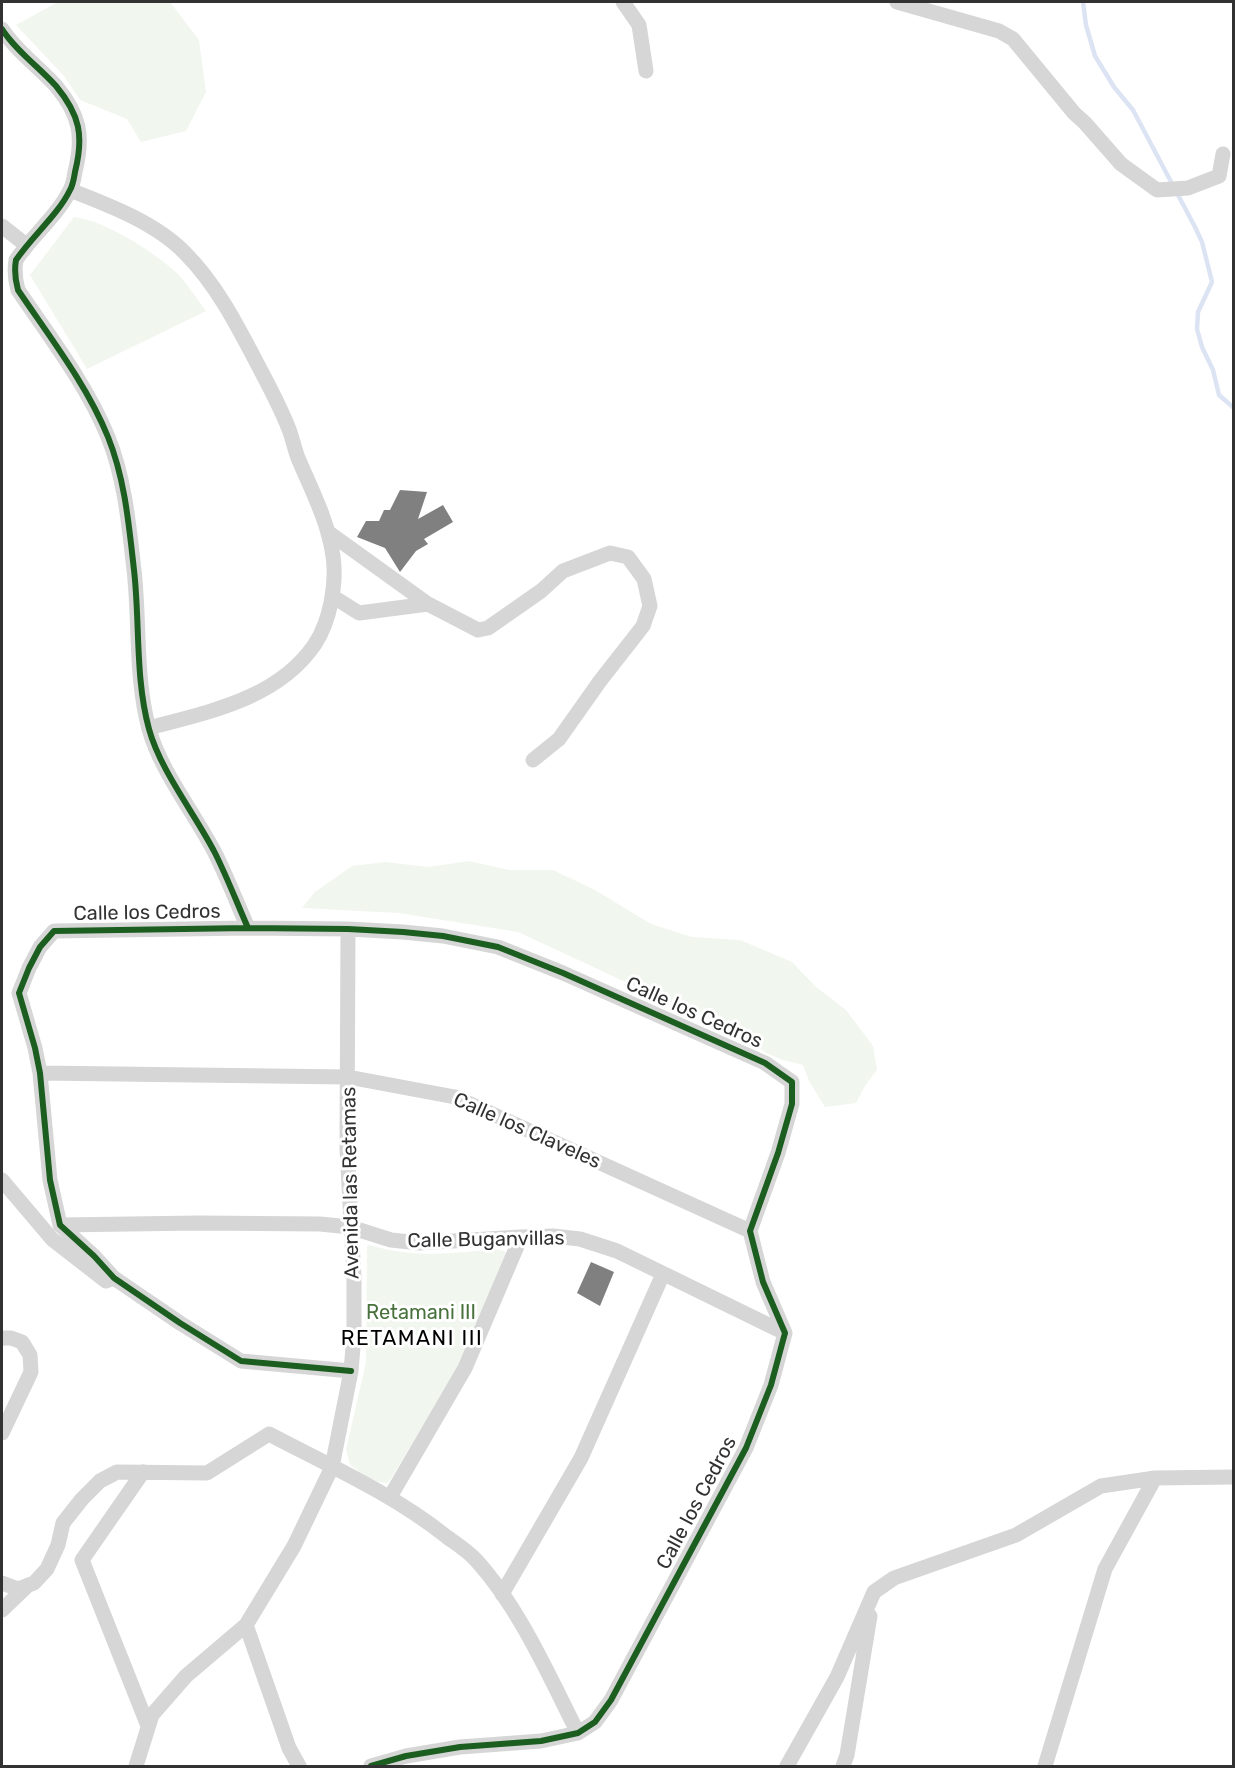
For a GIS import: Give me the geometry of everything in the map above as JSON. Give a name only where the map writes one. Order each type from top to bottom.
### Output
[{"type":"street","points":[[622,2],[639,25],[646,71]]},
{"type":"street","points":[[897,2],[999,31],[1013,39],[1074,113],[1121,164],[1157,190],[1188,188],[1219,176],[1223,154]]},
{"type":"street","points":[[2,29],[73,109],[80,138],[78,160],[70,189],[16,260],[14,272],[18,290],[90,401],[108,436],[118,465],[125,501],[134,571],[141,679],[148,728],[159,756],[215,853],[248,928]]},
{"type":"street","points":[[70,189],[141,221],[183,251],[205,274],[251,350],[270,387],[290,432],[328,532],[333,558],[332,596],[322,630],[314,645],[299,663],[263,690],[225,707],[148,728]]},
{"type":"street","points":[[2,226],[26,245]]},
{"type":"street","points":[[328,532],[428,603],[477,630],[488,628],[541,591],[563,570],[610,553],[628,557],[644,579],[650,606],[643,626],[559,739],[533,760]]},
{"type":"street","points":[[332,596],[359,613],[428,603]]},
{"type":"street","name":"Calle los Cedros","points":[[40,1073],[19,993],[28,968],[40,947],[54,931],[348,929],[444,936],[498,947],[563,973],[765,1063],[792,1082],[792,1104],[778,1153],[750,1231]]},
{"type":"street","name":"Avenida las Retamas","points":[[136,1767],[152,1715],[186,1676],[246,1625],[294,1545],[332,1467],[351,1371],[354,1335],[354,1278],[347,1149],[348,929]]},
{"type":"street","points":[[40,1073],[50,1180],[60,1225],[114,1278],[241,1361],[351,1371]]},
{"type":"street","name":"Calle los Claveles","points":[[40,1073],[348,1077],[455,1096],[750,1231]]},
{"type":"street","points":[[2,1180],[52,1239],[106,1281],[114,1278]]},
{"type":"street","name":"Calle Buganvillas","points":[[60,1225],[320,1224],[350,1227],[391,1240],[419,1243],[553,1236],[580,1239],[617,1251],[785,1333]]},
{"type":"street","points":[[750,1231],[763,1282],[785,1333]]},
{"type":"street","points":[[390,1497],[465,1368],[521,1237]]},
{"type":"street","points":[[502,1594],[581,1458],[663,1274]]},
{"type":"street","name":"Calle los Cedros","points":[[371,1767],[406,1756],[460,1747],[541,1741],[578,1733],[595,1722],[611,1700],[746,1448],[771,1385],[785,1333]]},
{"type":"street","points":[[2,1338],[22,1342],[30,1355],[30,1372],[2,1433]]},
{"type":"street","points":[[2,1583],[18,1588],[34,1583],[47,1569],[58,1545],[63,1523],[100,1481],[117,1472],[207,1473],[269,1434],[390,1497],[428,1522],[475,1559],[502,1594],[539,1655],[578,1733]]},
{"type":"street","points":[[142,1472],[82,1560],[148,1726]]},
{"type":"street","points":[[787,1767],[837,1677],[874,1592],[894,1578],[1016,1534],[1101,1486],[1155,1478],[1233,1477]]},
{"type":"street","points":[[1045,1767],[1105,1569],[1155,1478]]},
{"type":"street","points":[[2,1610],[28,1585]]},
{"type":"street","points":[[843,1767],[847,1755],[874,1592]]},
{"type":"street","points":[[246,1625],[289,1748],[298,1767]]},
{"type":"green space","points":[[58,2],[170,2],[199,40],[206,92],[186,131],[141,142],[127,119],[80,100],[64,76],[16,25]]},
{"type":"green space","points":[[74,217],[100,224],[157,257],[178,274],[206,311],[87,369],[30,275]]},
{"type":"green space","points":[[469,861],[509,870],[553,870],[595,890],[651,924],[692,937],[740,940],[792,962],[816,987],[846,1010],[873,1046],[877,1070],[856,1103],[825,1107],[809,1081],[803,1065],[766,1053],[737,1031],[518,932],[399,913],[302,908],[315,892],[352,866],[385,862],[428,867]]},
{"type":"green space","name":"Retamani III","points":[[367,1246],[416,1253],[495,1249],[504,1251],[506,1254],[458,1367],[387,1483],[372,1479],[350,1465],[346,1450],[366,1362]]},
{"type":"building","points":[[400,490],[427,492],[418,519],[443,505],[453,522],[424,539],[428,544],[416,551],[400,572],[385,548],[357,537],[366,521],[379,521],[384,510],[390,510]]},
{"type":"building","points":[[591,1262],[614,1272],[600,1306],[577,1293]]},
{"type":"waterway","points":[[1083,2],[1086,25],[1095,56],[1114,87],[1133,110],[1202,242],[1212,282],[1198,312],[1197,329],[1202,347],[1213,370],[1219,395],[1234,408]]},
{"type":"cycle path","points":[[2,29],[14,45],[56,86],[64,97],[75,116],[79,137],[78,159],[71,188],[59,208],[16,260],[15,275],[18,290],[78,380],[99,418],[114,453],[126,503],[136,590],[142,690],[149,729],[169,776],[215,853],[248,928]]},
{"type":"cycle path","points":[[351,1371],[241,1361],[114,1278],[60,1225],[50,1180],[40,1073],[19,993],[40,947],[54,931],[348,929],[443,936],[498,947],[563,973],[765,1063],[792,1082],[792,1104],[778,1153],[750,1231],[763,1282],[785,1333],[771,1385],[746,1448],[611,1700],[595,1722],[578,1733],[541,1741],[460,1747],[406,1756],[371,1766]]},
{"type":"district","name":"RETAMANI III","points":[[412,1339]]}]
